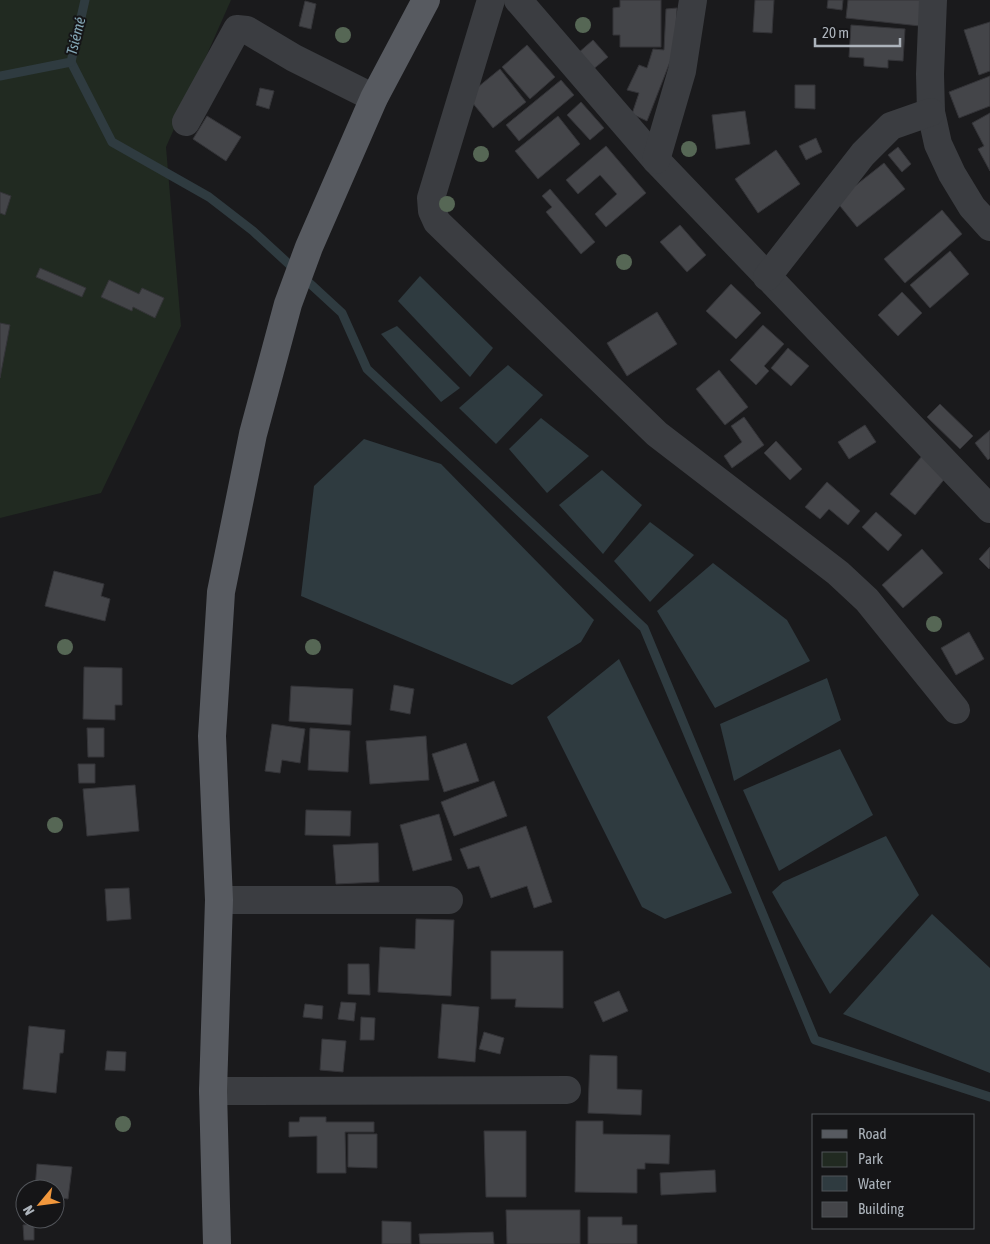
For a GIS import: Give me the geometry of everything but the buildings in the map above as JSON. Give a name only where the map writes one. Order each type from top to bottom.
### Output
[{"type":"main road","points":[[217,1244],[213,1091],[219,900],[212,736],[220,592],[253,434],[288,304],[309,247],[374,98],[426,0]]},
{"type":"street","points":[[492,0],[431,198],[432,211],[437,222],[657,434],[838,573],[867,600],[956,710]]},
{"type":"street","points":[[518,0],[656,160],[990,509]]},
{"type":"street","points":[[656,160],[682,71],[693,0]]},
{"type":"street","points":[[933,0],[930,74],[931,112],[938,144],[952,174],[972,207],[990,227]]},
{"type":"street","points":[[186,122],[237,29],[247,30],[294,58],[374,98]]},
{"type":"street","points":[[767,277],[863,154],[891,126],[931,112]]},
{"type":"street","points":[[219,900],[448,900]]},
{"type":"street","points":[[213,1091],[567,1090]]},
{"type":"green space","points":[[0,0],[231,0],[166,147],[181,326],[101,493],[0,518]]},
{"type":"water","points":[[420,276],[493,348],[470,377],[398,301]]},
{"type":"water","points":[[397,326],[460,388],[441,402],[381,334]]},
{"type":"water","points":[[508,365],[543,395],[496,444],[459,408]]},
{"type":"water","points":[[541,418],[589,456],[547,493],[509,449]]},
{"type":"water","points":[[364,439],[441,464],[594,620],[581,642],[512,685],[301,596],[314,486]]},
{"type":"water","points":[[602,470],[642,505],[603,554],[559,505]]},
{"type":"water","points":[[650,522],[694,555],[650,602],[614,561]]},
{"type":"water","points":[[713,563],[787,620],[810,661],[715,708],[657,611]]},
{"type":"water","points":[[619,659],[732,893],[665,919],[642,907],[547,717]]},
{"type":"water","points":[[827,678],[841,720],[734,781],[720,724]]},
{"type":"water","points":[[840,749],[873,815],[779,871],[743,790]]},
{"type":"water","points":[[886,836],[919,895],[830,994],[772,892],[783,882]]},
{"type":"water","points":[[932,914],[990,968],[990,1073],[843,1014]]},
{"type":"waterway","name":"Tsiémé","points":[[0,76],[71,62],[85,0]]},
{"type":"waterway","points":[[71,62],[112,142],[209,197],[253,231],[342,313],[367,369],[644,628],[815,1040],[990,1097]]}]
